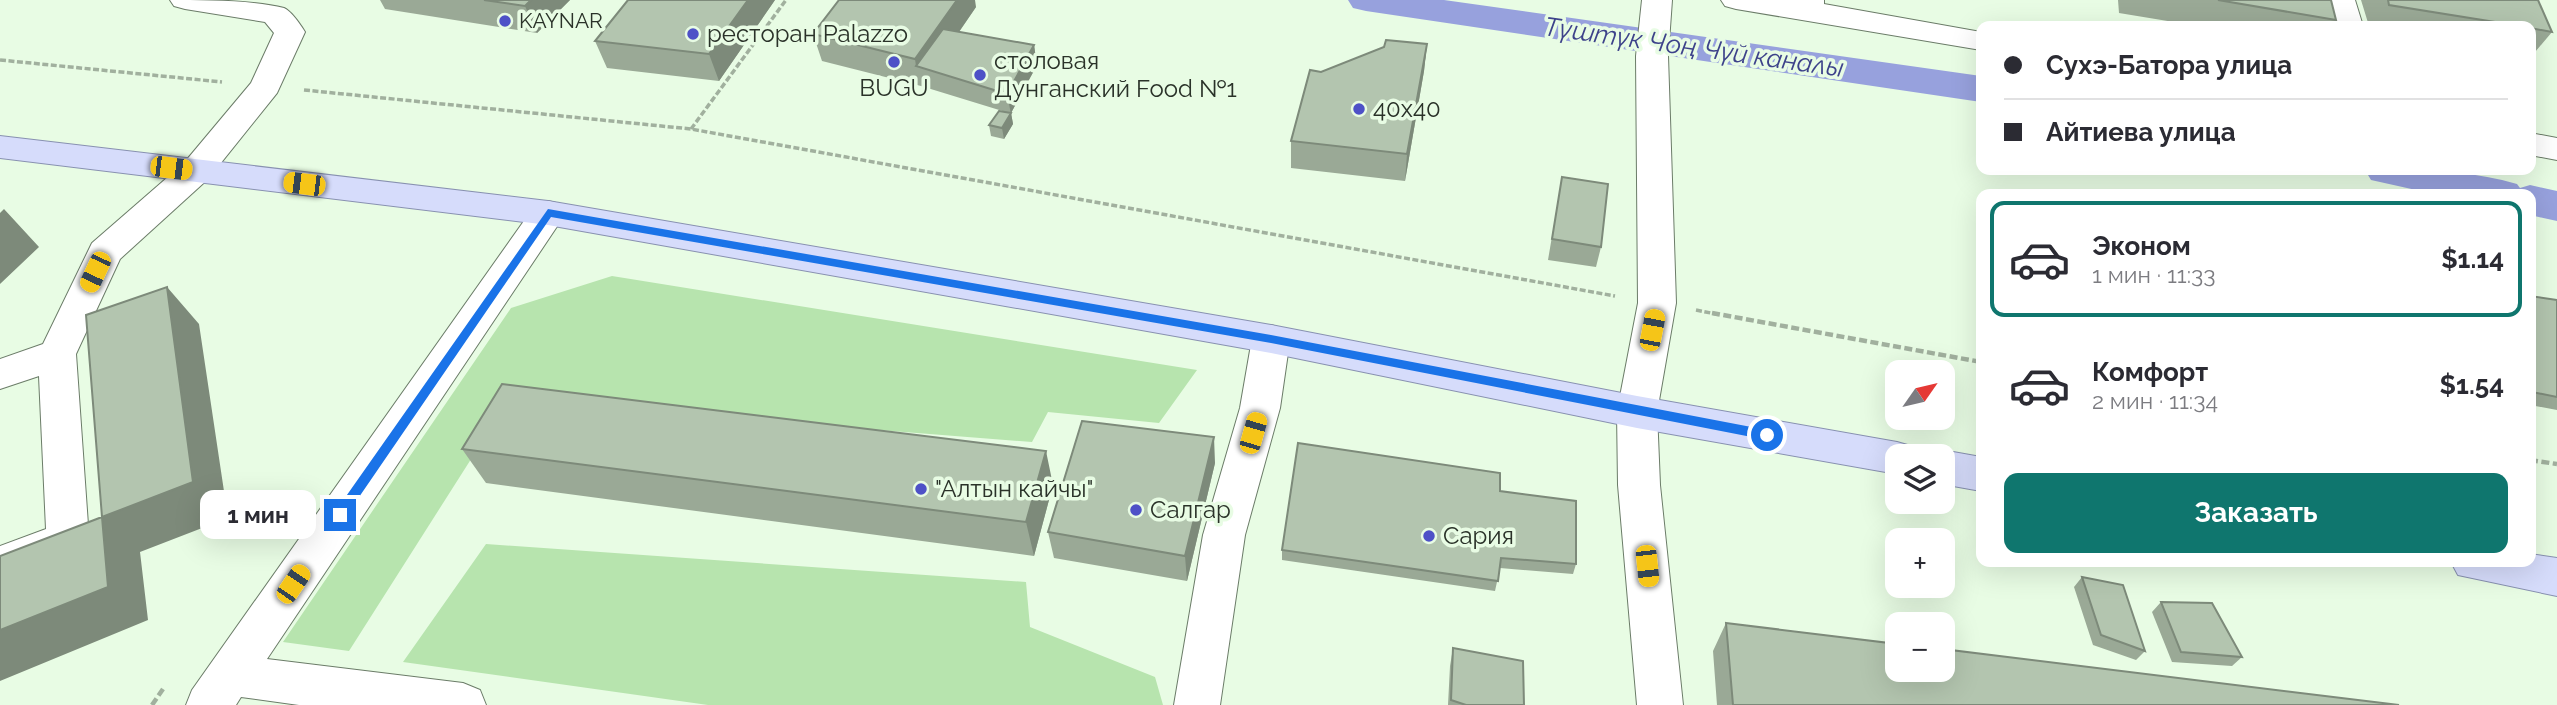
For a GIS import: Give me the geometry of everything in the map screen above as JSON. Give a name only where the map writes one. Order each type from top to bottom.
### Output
[{"type":"main road","points":[[0,147],[548,213],[1271,339],[1637,412],[1885,456]]},
{"type":"main road","points":[[1955,469],[1976,473]]},
{"type":"main road","points":[[2501,567],[2557,577]]},
{"type":"street","points":[[0,565],[68,539],[57,354],[105,252],[196,171],[266,86],[290,32],[275,15],[185,0]]},
{"type":"street","points":[[1736,0],[1809,5],[1976,40]]},
{"type":"street","points":[[2340,0],[2346,21]]},
{"type":"street","points":[[1654,26],[1657,303],[1637,412],[1639,485],[1660,705]]},
{"type":"street","points":[[2536,145],[2557,149]]},
{"type":"street","points":[[220,690],[548,213]]},
{"type":"street","points":[[1197,705],[1224,534],[1260,408],[1271,339]]},
{"type":"street","points":[[0,374],[57,354]]},
{"type":"street","points":[[220,690],[463,705]]},
{"type":"path","points":[[691,129],[786,0]]},
{"type":"path","points":[[0,60],[691,129],[1976,361]]},
{"type":"path","points":[[2536,461],[2557,464]]},
{"type":"green space","points":[[612,276],[1197,370],[1159,423],[1048,412],[1032,442],[508,401],[349,651],[283,642],[511,308]]},
{"type":"green space","points":[[486,544],[1026,582],[1030,627],[1155,677],[1163,705],[708,705],[403,662]]},
{"type":"building","points":[[484,0],[531,0],[525,6]]},
{"type":"building","points":[[628,0],[748,0],[709,54],[595,41]]},
{"type":"building","points":[[839,0],[957,0],[915,59],[813,34]]},
{"type":"building","points":[[2218,0],[2331,0],[2336,20]]},
{"type":"building","points":[[2388,0],[2538,0],[2552,32],[2536,29],[2536,21],[2489,21],[2389,5]]},
{"type":"building","points":[[943,29],[1034,45],[1007,94],[916,66]]},
{"type":"building","points":[[1386,40],[1427,44],[1407,154],[1291,141],[1310,70],[1321,72],[1384,47]]},
{"type":"building","points":[[999,111],[1011,113],[1002,128],[989,125]]},
{"type":"building","points":[[1562,177],[1608,184],[1601,247],[1552,239]]},
{"type":"building","points":[[167,287],[193,482],[102,517],[86,315]]},
{"type":"building","points":[[2536,297],[2557,300],[2557,397],[2536,393]]},
{"type":"building","points":[[502,384],[1046,451],[1026,522],[462,449]]},
{"type":"building","name":"Салгар","points":[[1082,421],[1214,437],[1185,556],[1048,532]]},
{"type":"building","name":"Сария","points":[[1298,443],[1500,473],[1500,491],[1576,501],[1576,564],[1501,558],[1498,581],[1282,550]]},
{"type":"building","points":[[102,517],[108,587],[0,630],[0,556]]},
{"type":"building","points":[[2082,577],[2123,585],[2145,651],[2101,635]]},
{"type":"building","points":[[2161,602],[2212,603],[2242,657],[2181,652]]},
{"type":"building","points":[[1726,623],[1885,643],[1885,682],[1955,682],[1955,651],[2399,705],[1733,705]]},
{"type":"building","points":[[1453,648],[1523,661],[1524,705],[1466,705],[1451,700]]},
{"type":"waterway","name":"Түштүк Чоң Чүй каналы","points":[[1366,0],[1976,88]]},
{"type":"waterway","name":"Түштүк Чоң Чүй каналы","points":[[2410,175],[2478,189]]},
{"type":"waterway","name":"Түштүк Чоң Чүй каналы","points":[[2536,201],[2557,206]]},
{"type":"place","name":"KAYNAR","points":[[505,21]]},
{"type":"place","name":"ресторан Palazzo","points":[[693,34]]},
{"type":"place","name":"BUGU","points":[[894,62]]},
{"type":"place","name":"столовая Дунганский Food №1","points":[[980,75]]},
{"type":"place","name":"40x40","points":[[1359,109]]},
{"type":"place","name":"\"Алтын кайчы\"","points":[[921,489]]},
{"type":"place","name":"Салгар","points":[[1136,510]]},
{"type":"place","name":"Сария","points":[[1429,536]]},
{"type":"route","points":[[340,515],[548,213],[1271,339],[1637,412],[1767,435]]}]
